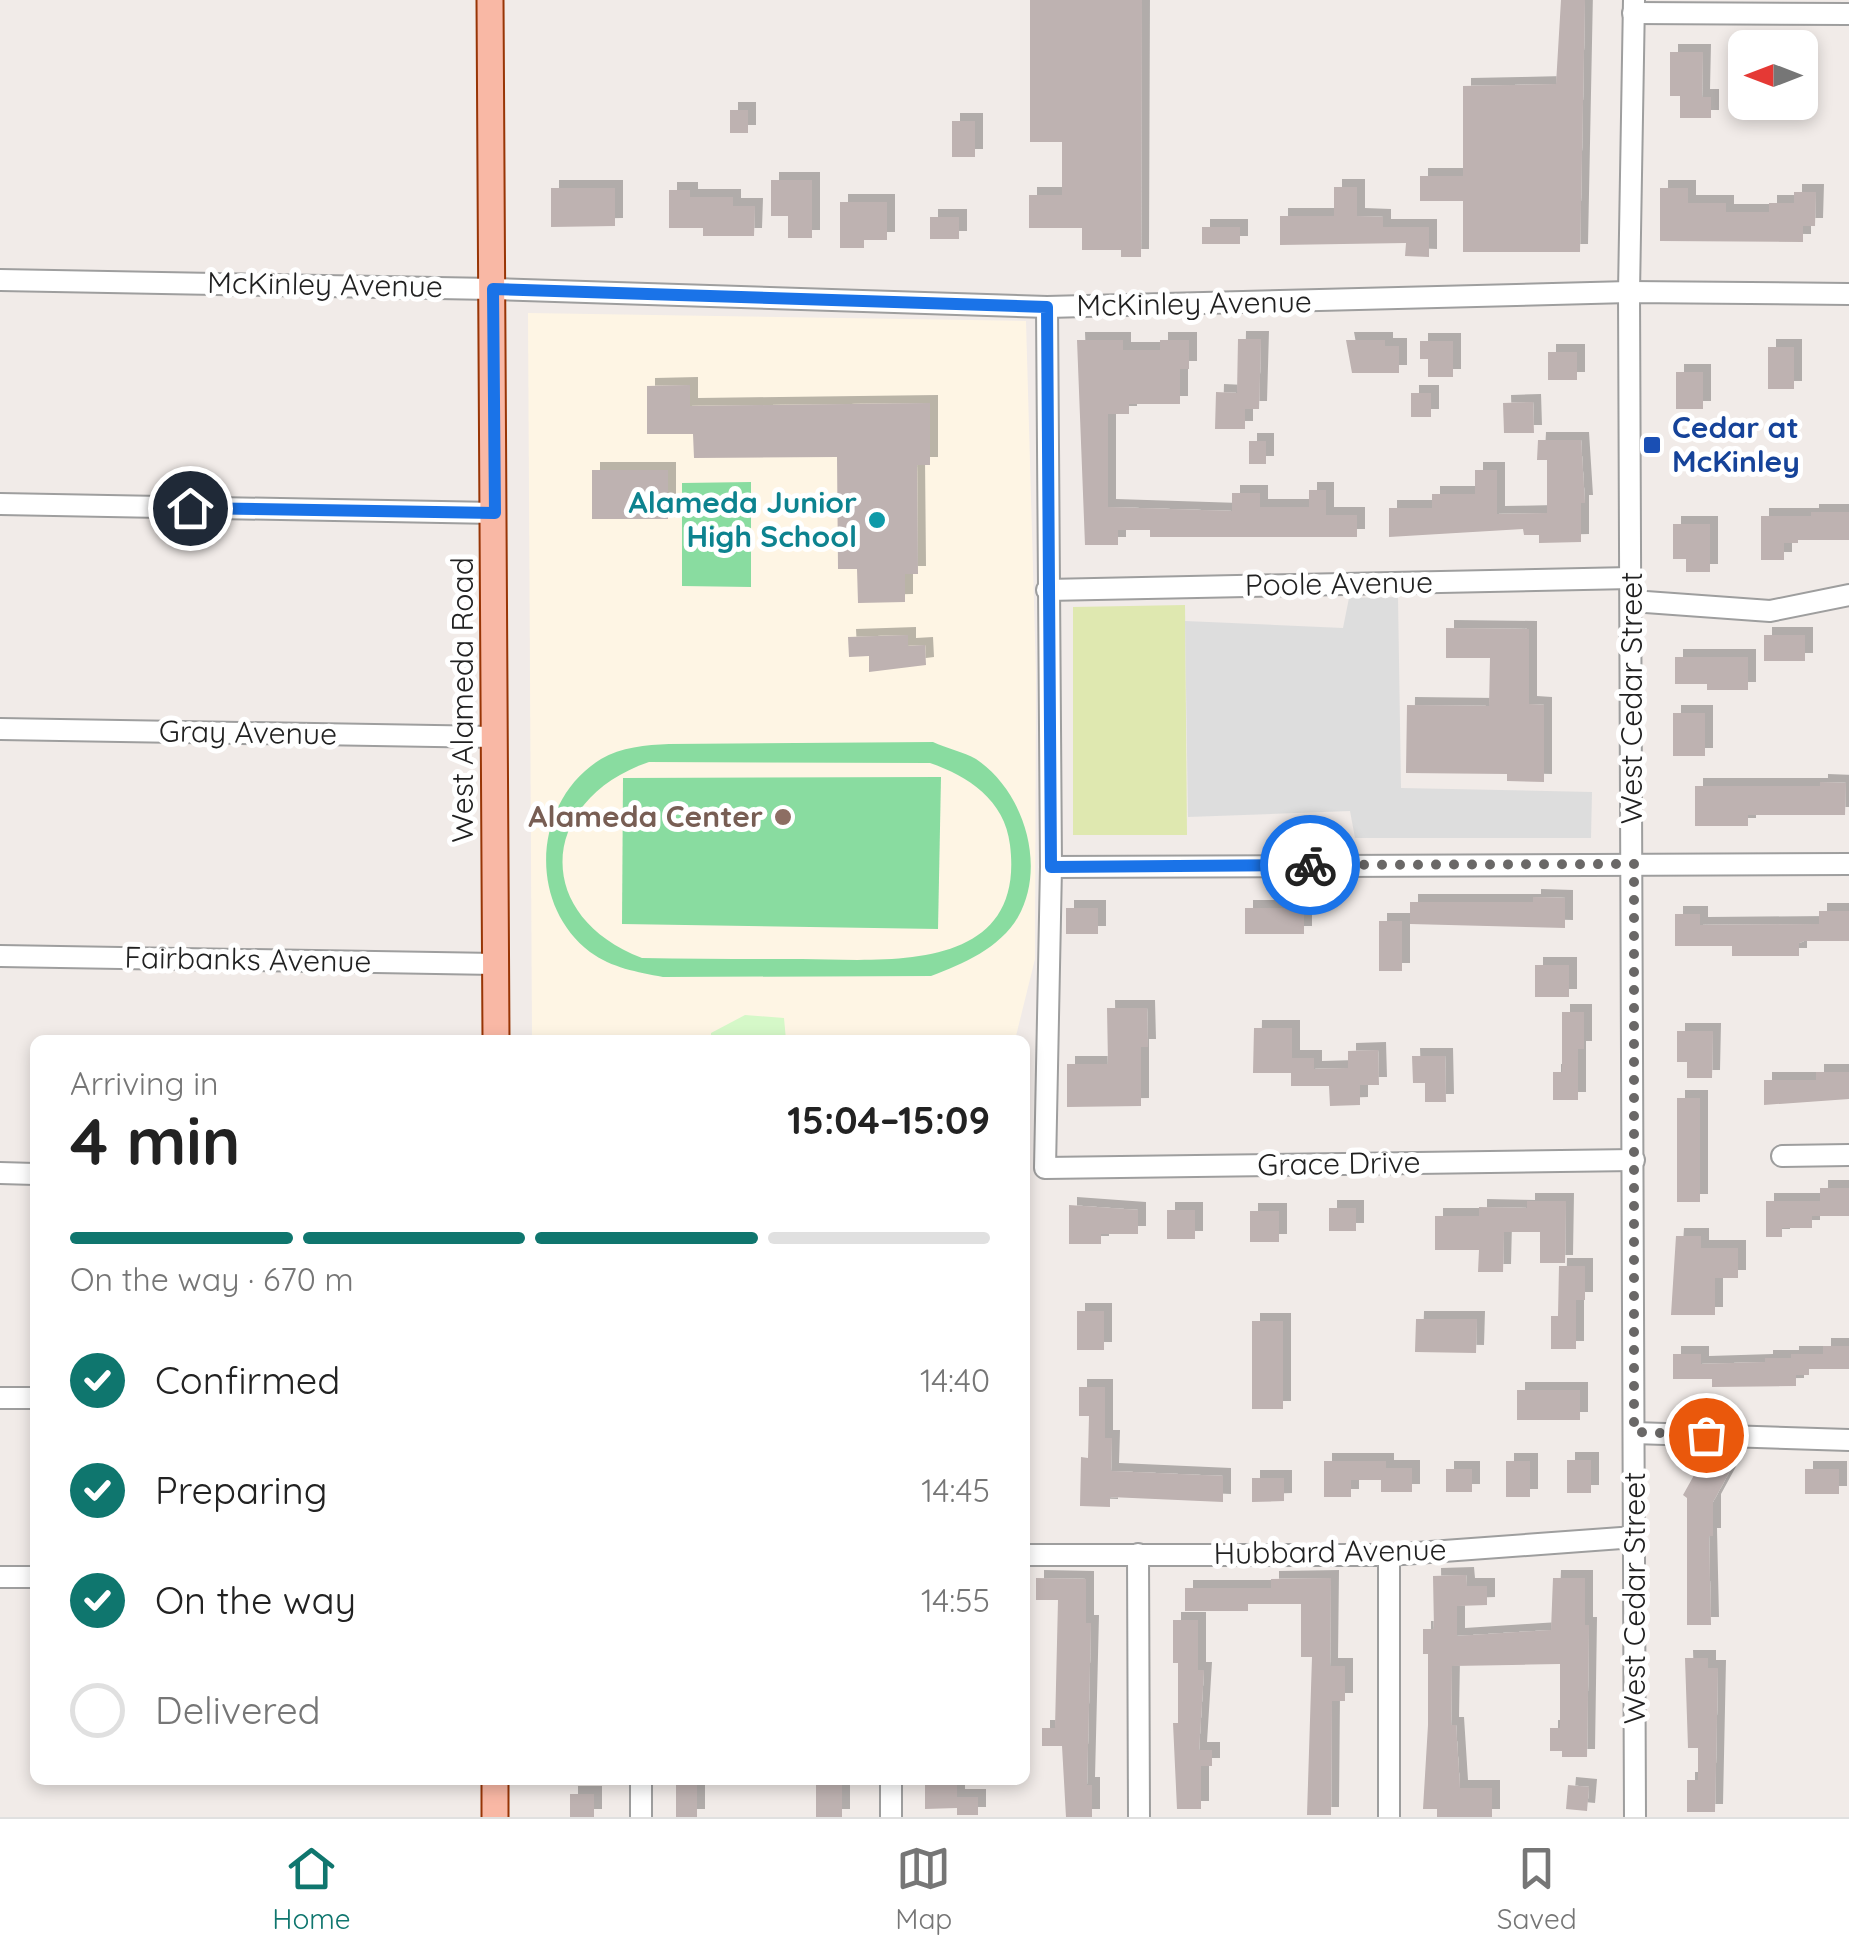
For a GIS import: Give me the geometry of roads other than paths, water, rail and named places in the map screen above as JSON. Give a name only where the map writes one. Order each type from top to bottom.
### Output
[{"type":"main road","name":"West Alameda Road","points":[[490,0],[496,1035]]},
{"type":"main road","points":[[495,1785],[495,1817]]},
{"type":"street","points":[[1634,6],[1849,14]]},
{"type":"street","name":"West Cedar Street","points":[[1634,6],[1629,292],[1635,1817]]},
{"type":"street","name":"McKinley Avenue","points":[[0,280],[493,289],[1047,307],[1629,292],[1849,294]]},
{"type":"street","points":[[1047,307],[1051,867],[1849,864]]},
{"type":"street","points":[[0,504],[495,513]]},
{"type":"street","name":"Poole Avenue","points":[[1047,590],[1631,578]]},
{"type":"street","points":[[1632,601],[1770,611],[1849,595]]},
{"type":"street","name":"Gray Avenue","points":[[0,729],[495,737]]},
{"type":"street","name":"Grace Drive","points":[[1051,867],[1044,1168],[1634,1160]]},
{"type":"street","name":"Fairbanks Avenue","points":[[0,956],[496,964]]},
{"type":"street","points":[[1782,1156],[1849,1155]]},
{"type":"street","points":[[0,1173],[30,1174]]},
{"type":"street","points":[[0,1398],[30,1398]]},
{"type":"street","points":[[1634,1432],[1849,1440]]},
{"type":"street","name":"Hubbard Avenue","points":[[1030,1554],[1389,1555],[1635,1537]]},
{"type":"street","points":[[1138,1554],[1140,1817]]},
{"type":"street","points":[[1389,1555],[1389,1817]]},
{"type":"street","points":[[0,1577],[30,1577]]},
{"type":"street","points":[[641,1785],[641,1817]]},
{"type":"street","points":[[891,1785],[892,1817]]},
{"type":"place","name":"Cedar at McKinley","points":[[1652,445]]},
{"type":"place","name":"Alameda Junior High School","points":[[877,520]]},
{"type":"place","name":"Alameda Center","points":[[783,817]]}]
